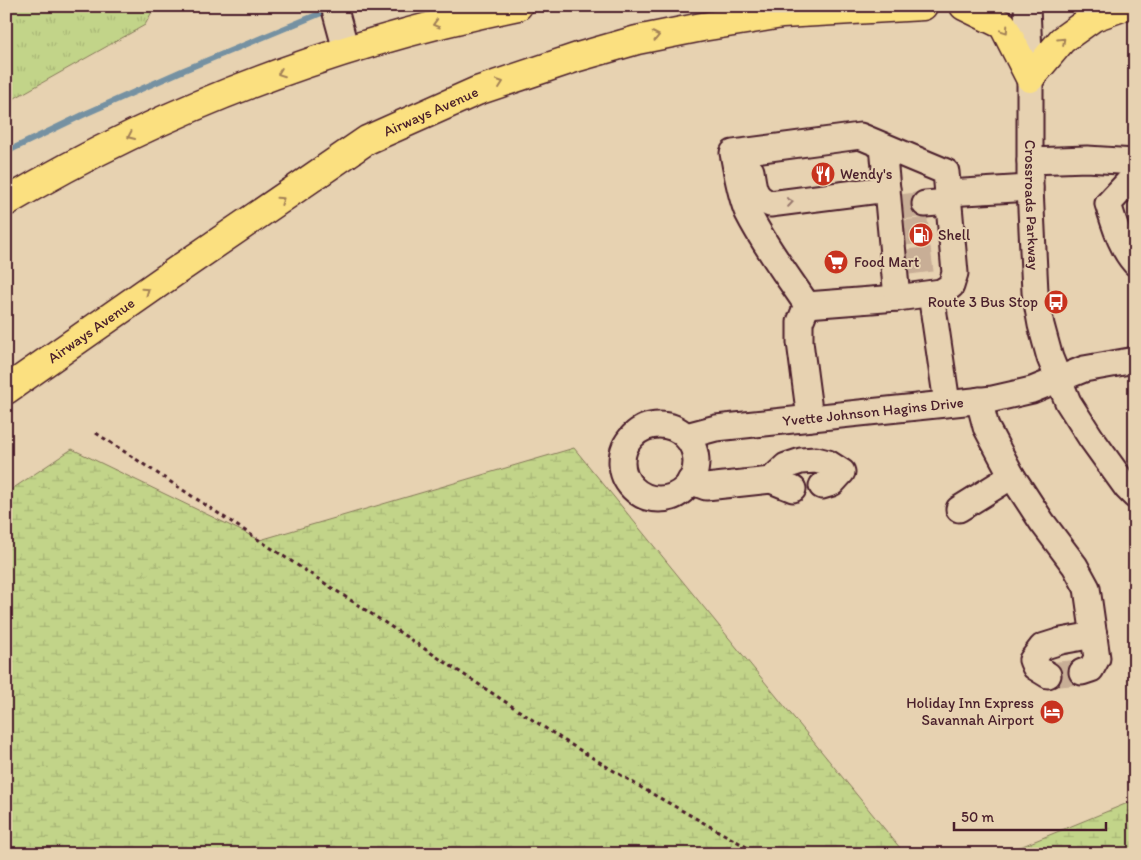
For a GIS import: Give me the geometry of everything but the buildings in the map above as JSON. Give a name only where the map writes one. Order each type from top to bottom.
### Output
[{"type":"main road","points":[[6,202],[59,170],[193,107],[328,55],[453,20],[518,6]]},
{"type":"main road","name":"Airways Avenue","points":[[6,390],[367,140],[477,91],[578,57],[637,40],[702,27],[782,14],[923,6]]},
{"type":"main road","points":[[964,6],[1003,25],[1030,78],[1062,40],[1094,17],[1124,6]]},
{"type":"street","points":[[334,6],[346,50]]},
{"type":"street","name":"Crossroads Parkway","points":[[1027,6],[1030,78],[1030,188],[1035,292],[1041,325],[1058,379],[1068,402],[1091,438],[1127,488],[1135,496]]},
{"type":"street","points":[[860,136],[946,172],[916,200],[898,234],[922,260],[955,274],[951,286],[931,294],[808,305],[768,247],[748,212],[739,184],[733,153],[860,136]]},
{"type":"street","points":[[780,146],[760,156],[753,163],[751,170],[754,191],[760,200],[770,204],[916,200],[1030,188]]},
{"type":"street","points":[[883,146],[916,200],[940,229],[897,298]]},
{"type":"street","points":[[1030,161],[1087,159],[1135,162]]},
{"type":"street","points":[[1131,188],[1108,204],[1119,239],[1135,262]]},
{"type":"street","points":[[931,294],[946,403]]},
{"type":"street","points":[[808,305],[800,322],[800,342],[810,418]]},
{"type":"street","name":"Yvette Johnson Hagins Drive","points":[[686,436],[716,428],[993,399],[1032,390],[1084,369],[1135,360]]},
{"type":"street","points":[[979,400],[986,427],[1012,476],[1042,522],[1075,566],[1088,588],[1097,658],[1091,669],[1082,672]]},
{"type":"street","points":[[664,425],[676,429],[686,436],[694,450],[696,463],[694,476],[690,482],[680,493],[668,498],[655,499],[643,495],[633,488],[624,474],[622,461],[625,448],[632,437],[650,426],[664,425]]},
{"type":"street","points":[[690,482],[706,487],[782,485],[786,466],[801,461],[816,460],[828,463],[832,479]]},
{"type":"street","points":[[960,509],[1012,476]]},
{"type":"street","points":[[1040,668],[1042,647],[1061,641],[1094,635]]},
{"type":"path","points":[[96,433],[565,741],[642,788],[759,854]]},
{"type":"green space","points":[[6,6],[155,6],[145,25],[6,103]]},
{"type":"green space","points":[[574,448],[905,854],[6,854],[6,493],[72,449],[260,540]]},
{"type":"green space","points":[[1135,800],[1135,854],[1003,854]]},
{"type":"waterway","points":[[6,152],[87,113],[184,70],[331,9]]},
{"type":"tunnel","points":[[901,207],[925,204]]},
{"type":"tunnel","points":[[904,233],[929,230]]},
{"type":"tunnel","points":[[908,262],[932,259]]},
{"type":"tunnel","points":[[1048,675],[1082,672]]},
{"type":"place","name":"Wendy's","points":[[823,174]]},
{"type":"place","name":"Shell","points":[[921,235]]},
{"type":"place","name":"Food Mart","points":[[836,262]]},
{"type":"place","name":"Route 3 Bus Stop","points":[[1056,302]]},
{"type":"place","name":"Holiday Inn Express Savannah Airport","points":[[1052,712]]}]
